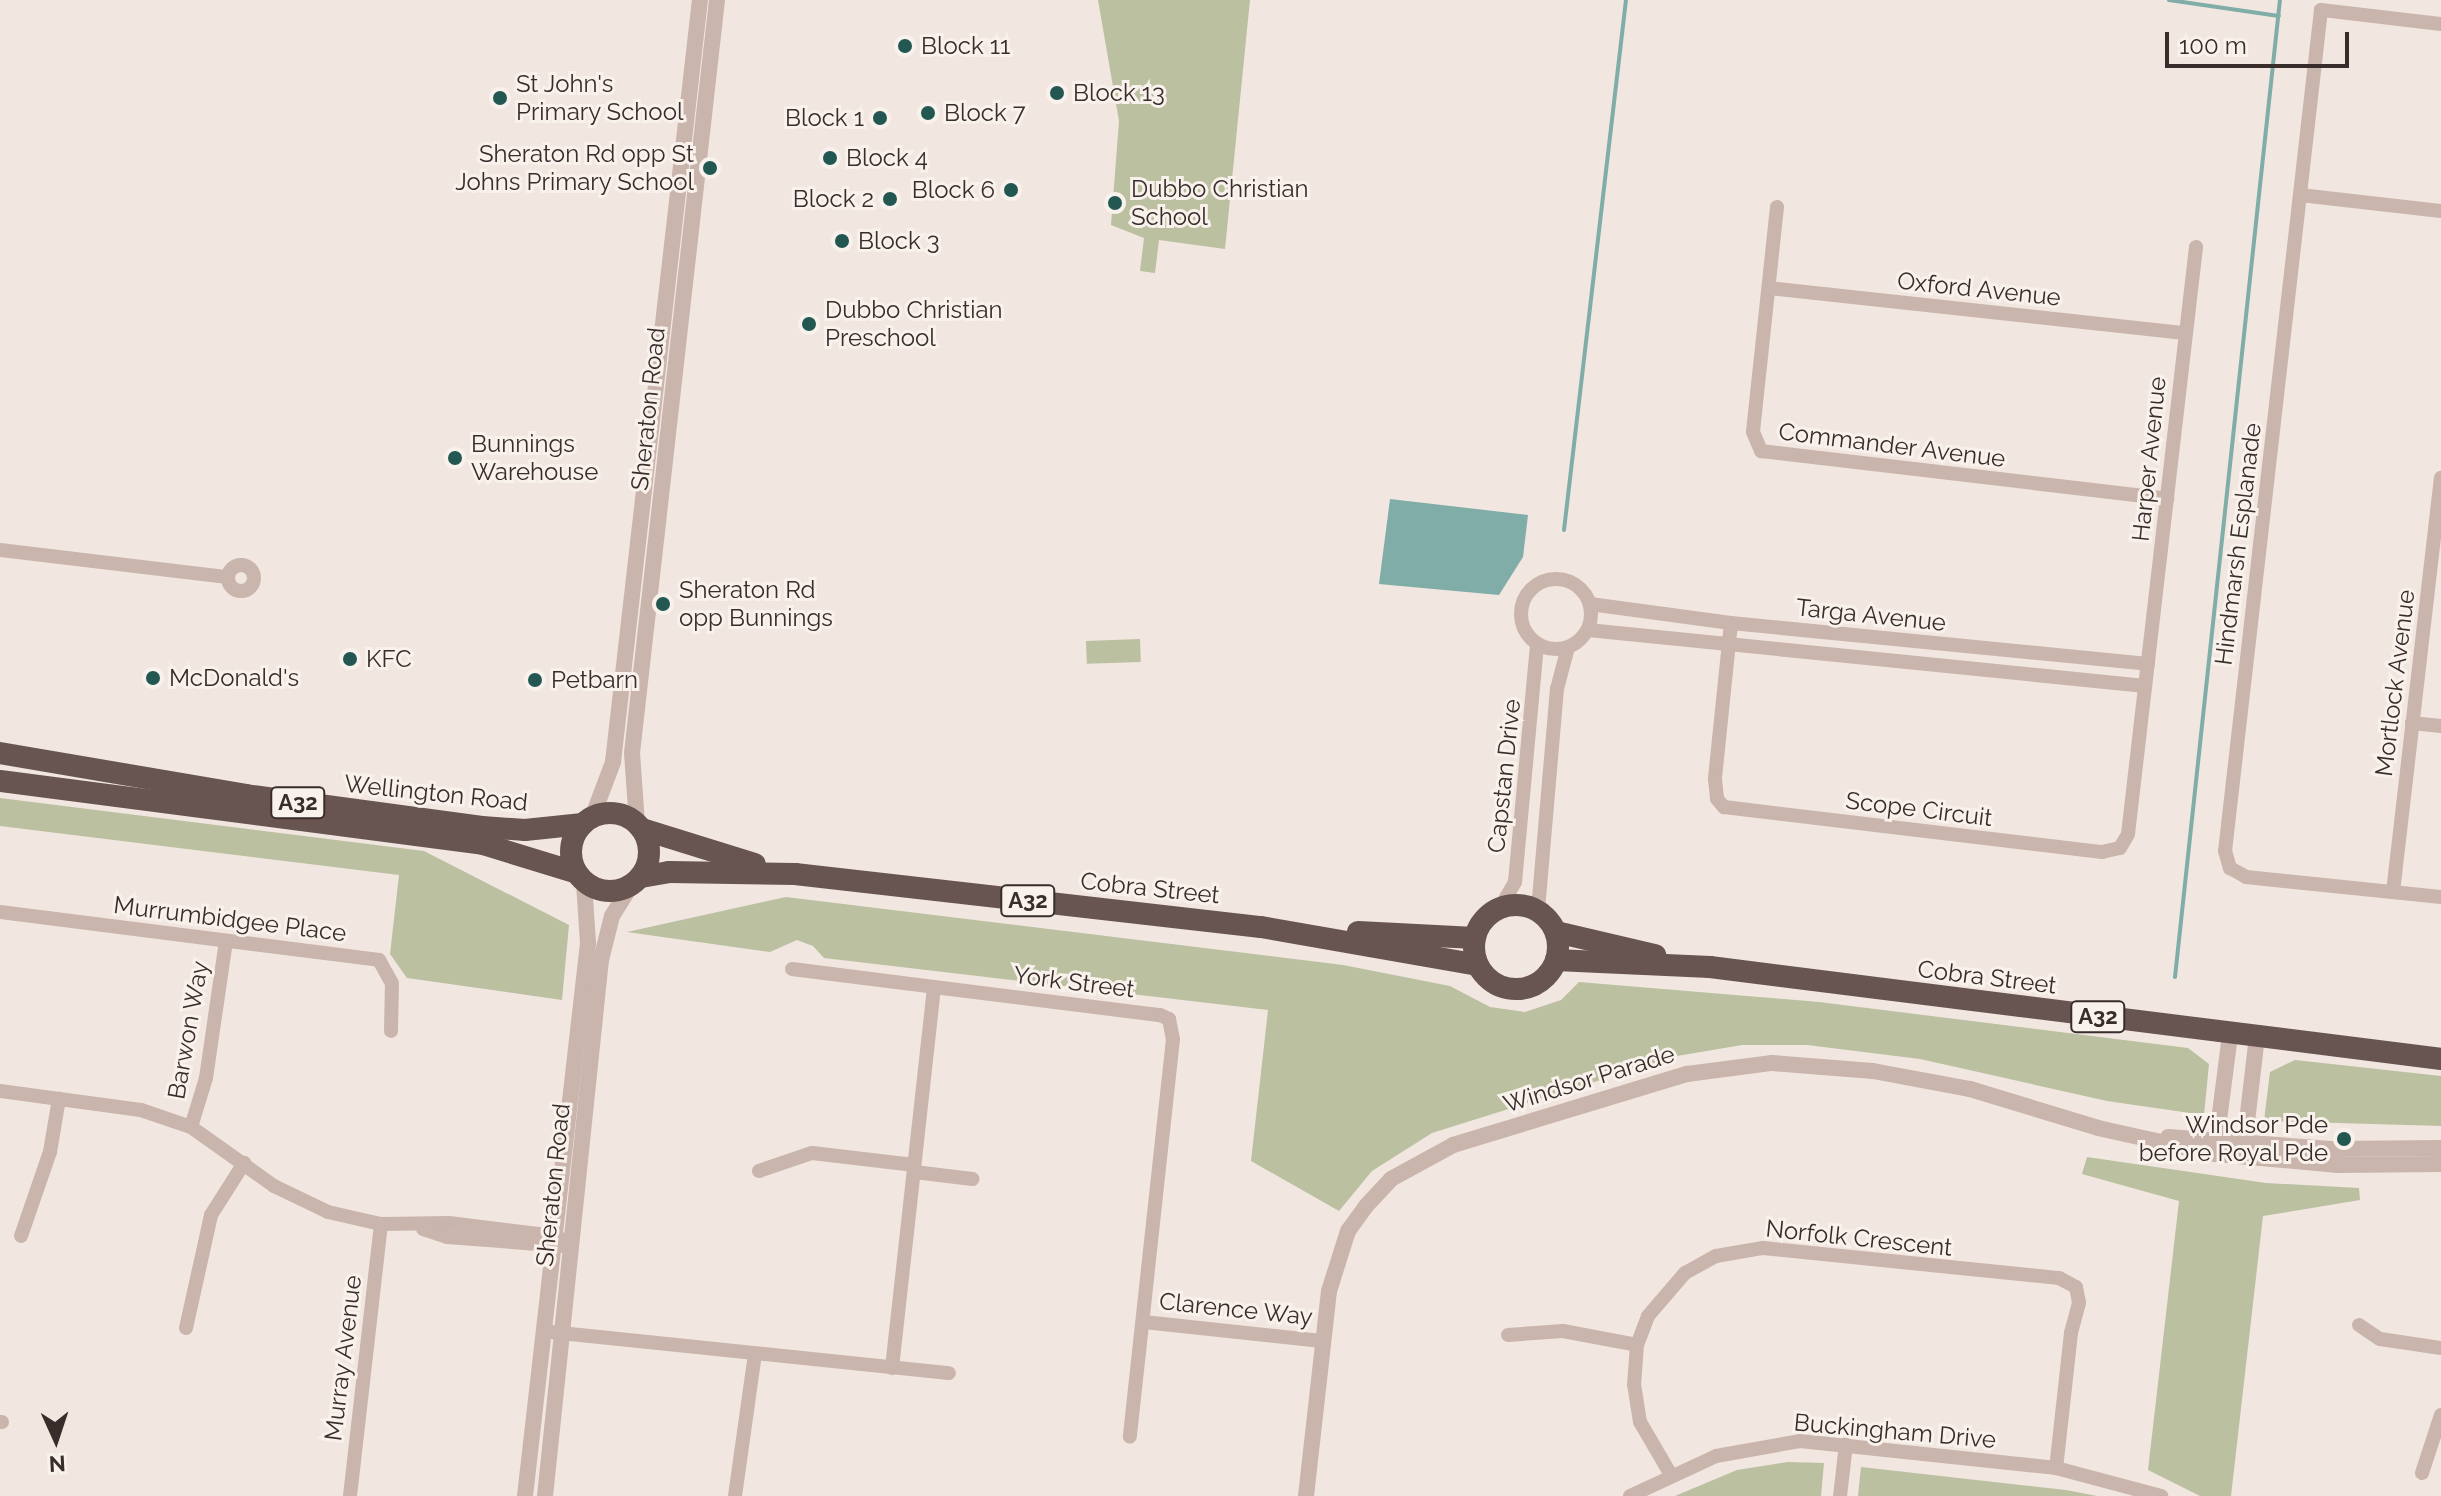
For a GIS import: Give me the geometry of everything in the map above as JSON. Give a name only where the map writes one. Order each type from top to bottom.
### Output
[{"type":"highway","name":"Wellington Road","points":[[5,753],[245,795],[482,827],[525,830],[587,821]]},
{"type":"highway","name":"Wellington Road","points":[[0,781],[483,844],[580,878]]},
{"type":"highway","name":"A32","points":[[587,821],[617,814],[640,826]]},
{"type":"highway","points":[[580,878],[571,848],[587,821]]},
{"type":"highway","points":[[636,881],[649,858],[640,826]]},
{"type":"highway","name":"Cobra Street","points":[[640,826],[795,874]]},
{"type":"highway","name":"Cobra Street","points":[[636,881],[669,872],[795,874],[1261,927],[1478,965]]},
{"type":"highway","name":"A32","points":[[580,878],[607,892],[636,881]]},
{"type":"highway","points":[[1478,965],[1475,938],[1480,925],[1500,908],[1512,905],[1538,910],[1556,932],[1556,960]]},
{"type":"highway","name":"Cobra Street","points":[[1261,927],[1475,938]]},
{"type":"highway","name":"Cobra Street","points":[[1556,932],[1710,967]]},
{"type":"highway","name":"A32","points":[[1478,965],[1486,976],[1512,989],[1539,982],[1556,960]]},
{"type":"highway","name":"Cobra Street","points":[[1556,960],[1710,967],[2441,1059]]},
{"type":"highway","name":"Cobra Street","points":[[2257,1037],[2322,1033],[2441,1048]]},
{"type":"street","name":"Sheraton Road","points":[[640,826],[631,766],[639,622],[700,0]]},
{"type":"street","name":"Sheraton Road","points":[[587,821],[613,762],[639,622],[717,0]]},
{"type":"street","name":"Hindmarsh Esplanade","points":[[2441,24],[2321,10],[2225,851],[2230,868],[2246,877],[2441,897]]},
{"type":"street","points":[[2300,195],[2441,211]]},
{"type":"street","name":"Commander Avenue","points":[[1777,207],[1753,432],[1761,451],[2167,499]]},
{"type":"street","name":"Harper Avenue","points":[[2146,675],[2196,247]]},
{"type":"street","name":"Oxford Avenue","points":[[1769,288],[2185,333]]},
{"type":"street","name":"Mortlock Avenue","points":[[2393,892],[2412,723],[2437,553],[2441,478]]},
{"type":"street","points":[[0,550],[227,577]]},
{"type":"street","points":[[1562,579],[1579,588],[1590,604],[1588,630],[1568,647],[1537,644],[1521,621],[1523,601],[1534,586],[1562,579]]},
{"type":"street","name":"Targa Avenue","points":[[1590,604],[2146,675]]},
{"type":"street","name":"Scope Circuit","points":[[1731,623],[1715,779],[1717,799],[1724,807],[2102,852],[2120,848],[2128,834],[2146,675]]},
{"type":"street","name":"Targa Avenue","points":[[1588,630],[1729,646],[2146,675]]},
{"type":"street","name":"Capstan Drive","points":[[1500,908],[1515,882],[1537,644]]},
{"type":"street","name":"Capstan Drive","points":[[1538,910],[1557,689],[1568,647]]},
{"type":"street","points":[[2412,723],[2441,726]]},
{"type":"street","name":"Sheraton Road","points":[[525,1496],[588,943],[580,878]]},
{"type":"street","name":"Sheraton Road","points":[[545,1496],[601,960],[612,916],[636,881]]},
{"type":"street","name":"Murrumbidgee Place","points":[[0,912],[379,960],[392,983],[391,1031]]},
{"type":"street","name":"Barwon Way","points":[[191,1127],[206,1078],[226,941]]},
{"type":"street","points":[[792,969],[934,987],[892,1368]]},
{"type":"street","name":"York Street","points":[[934,987],[1169,1019],[1173,1039],[1130,1437]]},
{"type":"street","points":[[2215,1154],[2230,1034]]},
{"type":"street","points":[[2242,1157],[2257,1037]]},
{"type":"street","name":"Windsor Parade","points":[[1306,1496],[1322,1341],[1335,1264],[1348,1231],[1391,1179],[1453,1145],[1687,1074],[1772,1063],[1873,1071],[1970,1089],[2139,1137],[2215,1154],[2338,1165],[2441,1164]]},
{"type":"street","points":[[0,1091],[141,1110],[191,1127],[300,1201],[381,1224],[418,1227],[447,1237],[571,1244]]},
{"type":"street","points":[[21,1236],[50,1152],[59,1099]]},
{"type":"street","name":"Windsor Parade","points":[[2139,1137],[2217,1136],[2331,1149],[2441,1148]]},
{"type":"street","points":[[759,1171],[812,1153],[973,1179]]},
{"type":"street","points":[[186,1328],[211,1215],[244,1163]]},
{"type":"street","name":"Murray Avenue","points":[[350,1496],[381,1224]]},
{"type":"street","name":"Norfolk Crescent","points":[[1671,1475],[1640,1422],[1634,1385],[1637,1345],[1648,1316],[1685,1273],[1716,1256],[1763,1248],[2059,1278],[2076,1287],[2079,1303],[2071,1333],[2056,1468]]},
{"type":"street","name":"Clarence Way","points":[[1144,1322],[1322,1341]]},
{"type":"street","points":[[2359,1325],[2380,1339],[2441,1348]]},
{"type":"street","points":[[544,1331],[949,1373]]},
{"type":"street","points":[[1508,1335],[1563,1331],[1637,1345]]},
{"type":"street","points":[[735,1496],[755,1354]]},
{"type":"street","points":[[2422,1473],[2441,1415]]},
{"type":"street","points":[[1840,1496],[1846,1444]]},
{"type":"street","name":"Buckingham Drive","points":[[1630,1496],[1671,1475],[1756,1445],[1846,1444],[2056,1468],[2161,1496]]},
{"type":"green space","points":[[1098,0],[1250,0],[1225,249],[1159,240],[1155,273],[1140,271],[1144,238],[1111,225],[1119,121]]},
{"type":"green space","points":[[1140,639],[1141,662],[1087,664],[1086,641]]},
{"type":"green space","points":[[0,798],[424,851],[569,925],[562,1000],[407,978],[390,954],[399,875],[0,826]]},
{"type":"green space","points":[[786,897],[1343,965],[1450,986],[1490,1007],[1525,1012],[1561,1000],[1579,982],[1819,1002],[2188,1048],[2209,1064],[2204,1115],[2107,1101],[1920,1059],[1807,1045],[1742,1045],[1677,1056],[1432,1133],[1372,1171],[1339,1211],[1251,1161],[1268,1010],[824,958],[813,946],[797,940],[770,952],[627,932]]},
{"type":"green space","points":[[2295,1060],[2441,1076],[2441,1126],[2264,1121],[2270,1072]]},
{"type":"green space","points":[[2087,1157],[2266,1183],[2359,1188],[2360,1200],[2263,1216],[2231,1496],[2200,1496],[2148,1470],[2179,1201],[2082,1174]]},
{"type":"green space","points":[[1788,1462],[1824,1463],[1821,1496],[1675,1496],[1737,1470]]},
{"type":"green space","points":[[1861,1467],[2066,1490],[2097,1496],[1858,1496]]},
{"type":"water","points":[[1390,499],[1528,515],[1523,557],[1499,595],[1379,584]]},
{"type":"waterway","points":[[1564,530],[1626,0]]},
{"type":"waterway","points":[[2169,0],[2279,16]]},
{"type":"waterway","points":[[2175,977],[2280,0]]},
{"type":"place","name":"Block 11","points":[[905,46]]},
{"type":"place","name":"Block 13","points":[[1057,93]]},
{"type":"place","name":"St John's Primary School","points":[[500,98]]},
{"type":"place","name":"Block 7","points":[[928,113]]},
{"type":"place","name":"Block 1","points":[[880,118]]},
{"type":"place","name":"Block 4","points":[[830,158]]},
{"type":"place","name":"Sheraton Rd opp St Johns Primary School","points":[[710,168]]},
{"type":"place","name":"Block 6","points":[[1011,190]]},
{"type":"place","name":"Block 2","points":[[890,199]]},
{"type":"place","name":"Dubbo Christian School","points":[[1115,203]]},
{"type":"place","name":"Block 3","points":[[842,241]]},
{"type":"place","name":"Dubbo Christian Preschool","points":[[809,324]]},
{"type":"place","name":"Bunnings Warehouse","points":[[455,458]]},
{"type":"place","name":"Sheraton Rd opp Bunnings","points":[[663,604]]},
{"type":"place","name":"KFC","points":[[350,659]]},
{"type":"place","name":"McDonald's","points":[[153,678]]},
{"type":"place","name":"Petbarn","points":[[535,680]]},
{"type":"place","name":"Windsor Pde before Royal Pde","points":[[2344,1139]]}]
